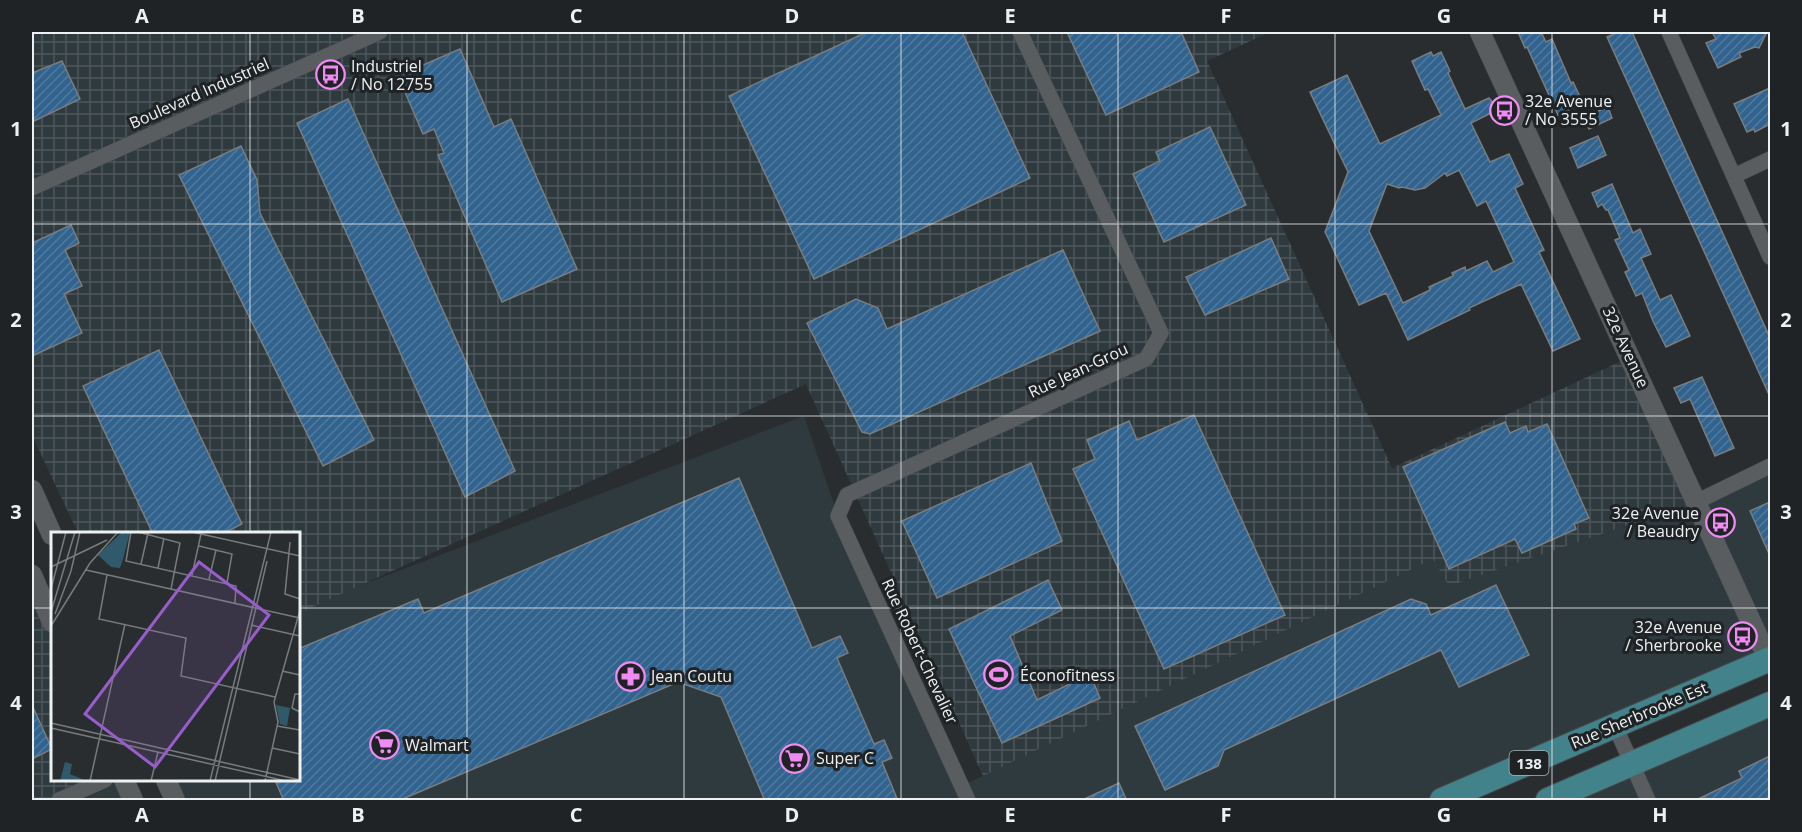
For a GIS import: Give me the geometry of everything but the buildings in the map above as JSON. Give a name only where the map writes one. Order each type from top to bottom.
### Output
[{"type":"main road","name":"Rue Sherbrooke Est","points":[[1442,801],[1770,660]]},
{"type":"main road","name":"138","points":[[1548,801],[1770,704]]},
{"type":"street","name":"Boulevard Industriel","points":[[32,188],[380,32]]},
{"type":"street","name":"Rue Jean-Grou","points":[[838,516],[847,495],[1146,359],[1161,333],[1020,32]]},
{"type":"street","name":"32e Avenue","points":[[1480,32],[1770,660]]},
{"type":"street","points":[[1669,32],[1770,257]]},
{"type":"street","points":[[1734,176],[1770,159]]},
{"type":"street","points":[[1696,502],[1770,466]]},
{"type":"street","points":[[32,490],[51,533]]},
{"type":"street","name":"Rue Robert-Chevalier","points":[[838,516],[968,801]]},
{"type":"street","points":[[32,575],[51,620]]},
{"type":"street","points":[[1615,726],[1648,801]]},
{"type":"street","points":[[59,801],[103,781]]},
{"type":"street","points":[[124,781],[134,801]]},
{"type":"street","points":[[166,781],[175,801]]},
{"type":"shaded area","points":[[32,32],[1270,32],[1207,61],[1392,468],[1630,357],[1696,502],[1449,586],[1433,559],[983,776],[806,384],[300,613],[300,532],[78,532],[32,435]]},
{"type":"shaded area","points":[[804,416],[838,516],[962,786],[1434,558],[1449,586],[1696,502],[1770,464],[1770,658],[1441,800],[175,800],[166,781],[300,781],[300,609]]},
{"type":"shaded area","points":[[32,575],[51,620],[51,781],[103,781],[59,800],[32,800]]},
{"type":"shaded area","points":[[1770,696],[1770,800],[1532,800]]},
{"type":"shaded area","points":[[103,781],[124,781],[133,800],[59,800]]},
{"type":"place","name":"Industriel / No 12755","points":[[330,75]]},
{"type":"place","name":"32e Avenue / No 3555","points":[[1504,110]]},
{"type":"place","name":"32e Avenue / Beaudry","points":[[1720,522]]},
{"type":"place","name":"32e Avenue / Sherbrooke","points":[[1743,636]]},
{"type":"place","name":"Éconofitness","points":[[999,675]]},
{"type":"place","name":"Jean Coutu","points":[[630,676]]},
{"type":"place","name":"Walmart","points":[[384,745]]},
{"type":"place","name":"Super C","points":[[795,758]]}]
